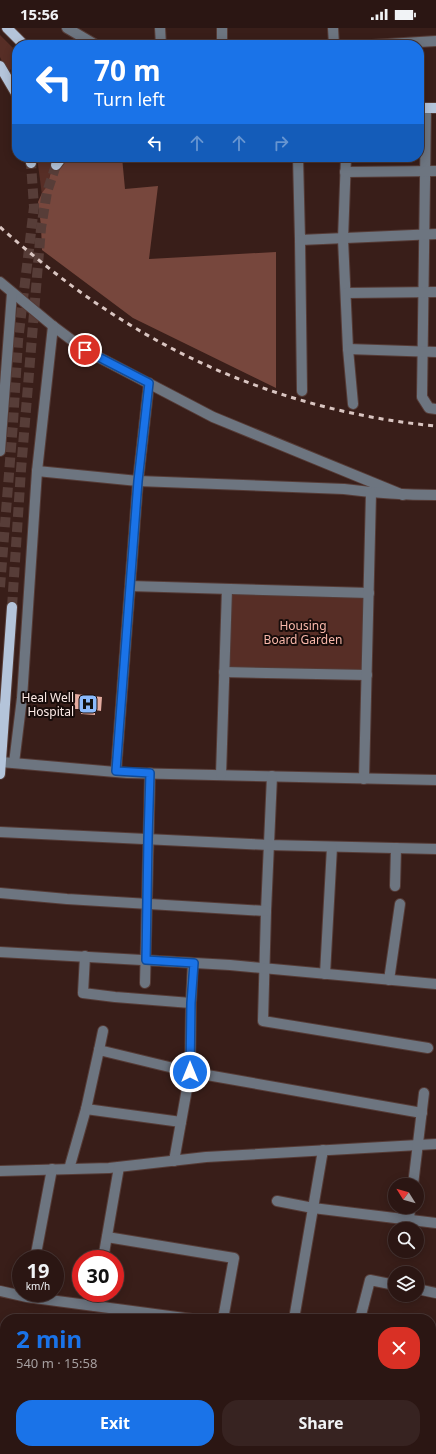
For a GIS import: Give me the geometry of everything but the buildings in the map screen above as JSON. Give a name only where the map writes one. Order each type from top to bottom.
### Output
[{"type":"main road","points":[[7,28],[19,40]]},
{"type":"main road","points":[[0,66],[12,86]]},
{"type":"main road","points":[[0,774],[12,606]]},
{"type":"street","points":[[67,28],[87,40]]},
{"type":"street","points":[[160,28],[161,40]]},
{"type":"street","points":[[222,28],[222,40]]},
{"type":"street","points":[[333,28],[334,40]]},
{"type":"street","points":[[424,42],[436,41]]},
{"type":"street","points":[[427,108],[422,397],[429,408],[436,409]]},
{"type":"street","points":[[298,162],[302,391]]},
{"type":"street","points":[[346,162],[344,239],[348,349],[353,404]]},
{"type":"street","points":[[345,172],[436,171]]},
{"type":"street","points":[[300,240],[436,234]]},
{"type":"street","points":[[0,282],[53,326],[85,350],[213,417],[404,495]]},
{"type":"street","points":[[346,294],[436,292]]},
{"type":"street","points":[[0,451],[12,293]]},
{"type":"street","points":[[14,764],[22,698],[37,471],[53,326]]},
{"type":"street","points":[[348,349],[436,352]]},
{"type":"street","points":[[116,771],[138,481],[149,383]]},
{"type":"street","points":[[37,471],[138,481],[344,489],[371,493],[436,495]]},
{"type":"street","points":[[364,778],[371,493]]},
{"type":"street","points":[[130,586],[369,593]]},
{"type":"street","points":[[221,775],[227,589]]},
{"type":"street","points":[[224,672],[367,675]]},
{"type":"street","points":[[1,762],[150,773],[436,780]]},
{"type":"street","points":[[145,983],[150,773]]},
{"type":"street","points":[[272,776],[262,1021],[428,1048]]},
{"type":"street","points":[[0,832],[269,845],[436,849]]},
{"type":"street","points":[[325,974],[332,847]]},
{"type":"street","points":[[395,886],[396,848]]},
{"type":"street","points":[[0,892],[147,904],[266,911]]},
{"type":"street","points":[[389,980],[400,904]]},
{"type":"street","points":[[0,952],[264,968],[436,984]]},
{"type":"street","points":[[85,956],[83,993],[191,1003]]},
{"type":"street","points":[[174,1161],[190,1072],[191,1003],[194,963]]},
{"type":"street","points":[[69,1169],[86,1109],[103,1031]]},
{"type":"street","points":[[99,1050],[190,1072],[422,1113]]},
{"type":"street","points":[[414,1178],[424,1092]]},
{"type":"street","points":[[86,1109],[180,1122]]},
{"type":"street","points":[[0,1171],[119,1167],[206,1157],[436,1144]]},
{"type":"street","points":[[295,1314],[323,1150]]},
{"type":"street","points":[[105,1250],[119,1167]]},
{"type":"street","points":[[37,1250],[52,1169]]},
{"type":"street","points":[[277,1201],[313,1208],[436,1223]]},
{"type":"street","points":[[409,1214],[409,1220]]},
{"type":"street","points":[[107,1237],[234,1258],[223,1314]]},
{"type":"street","points":[[361,1314],[370,1280],[388,1284]]},
{"type":"street","points":[[424,1290],[436,1293]]},
{"type":"street","points":[[0,1292],[12,1293]]},
{"type":"street","points":[[64,1301],[155,1314]]},
{"type":"street","points":[[95,1306],[96,1302]]},
{"type":"green space","points":[[0,35],[12,47],[12,68],[8,73],[0,57]]},
{"type":"green space","points":[[38,162],[56,162],[54,166],[42,195]]},
{"type":"green space","name":"Housing Board Garden","points":[[227,589],[369,593],[367,675],[224,672]]},
{"type":"shaded area","points":[[54,162],[122,162],[125,189],[158,186],[149,259],[276,252],[276,388],[133,318],[42,250],[38,202],[47,186]]},
{"type":"tunnel","points":[[0,587],[18,341],[34,207],[31,163]]},
{"type":"tunnel","points":[[12,607],[21,470],[41,228],[47,192],[56,165]]},
{"type":"railway","points":[[0,227],[51,270],[105,309],[143,333],[182,354],[263,388],[306,402],[392,421],[436,426]]},
{"type":"place","name":"Heal Well Hospital","points":[[88,704]]},
{"type":"route","points":[[85,350],[149,383],[138,481],[116,771],[127,773],[150,773],[146,960],[194,963],[191,1003],[190,1072]]}]
